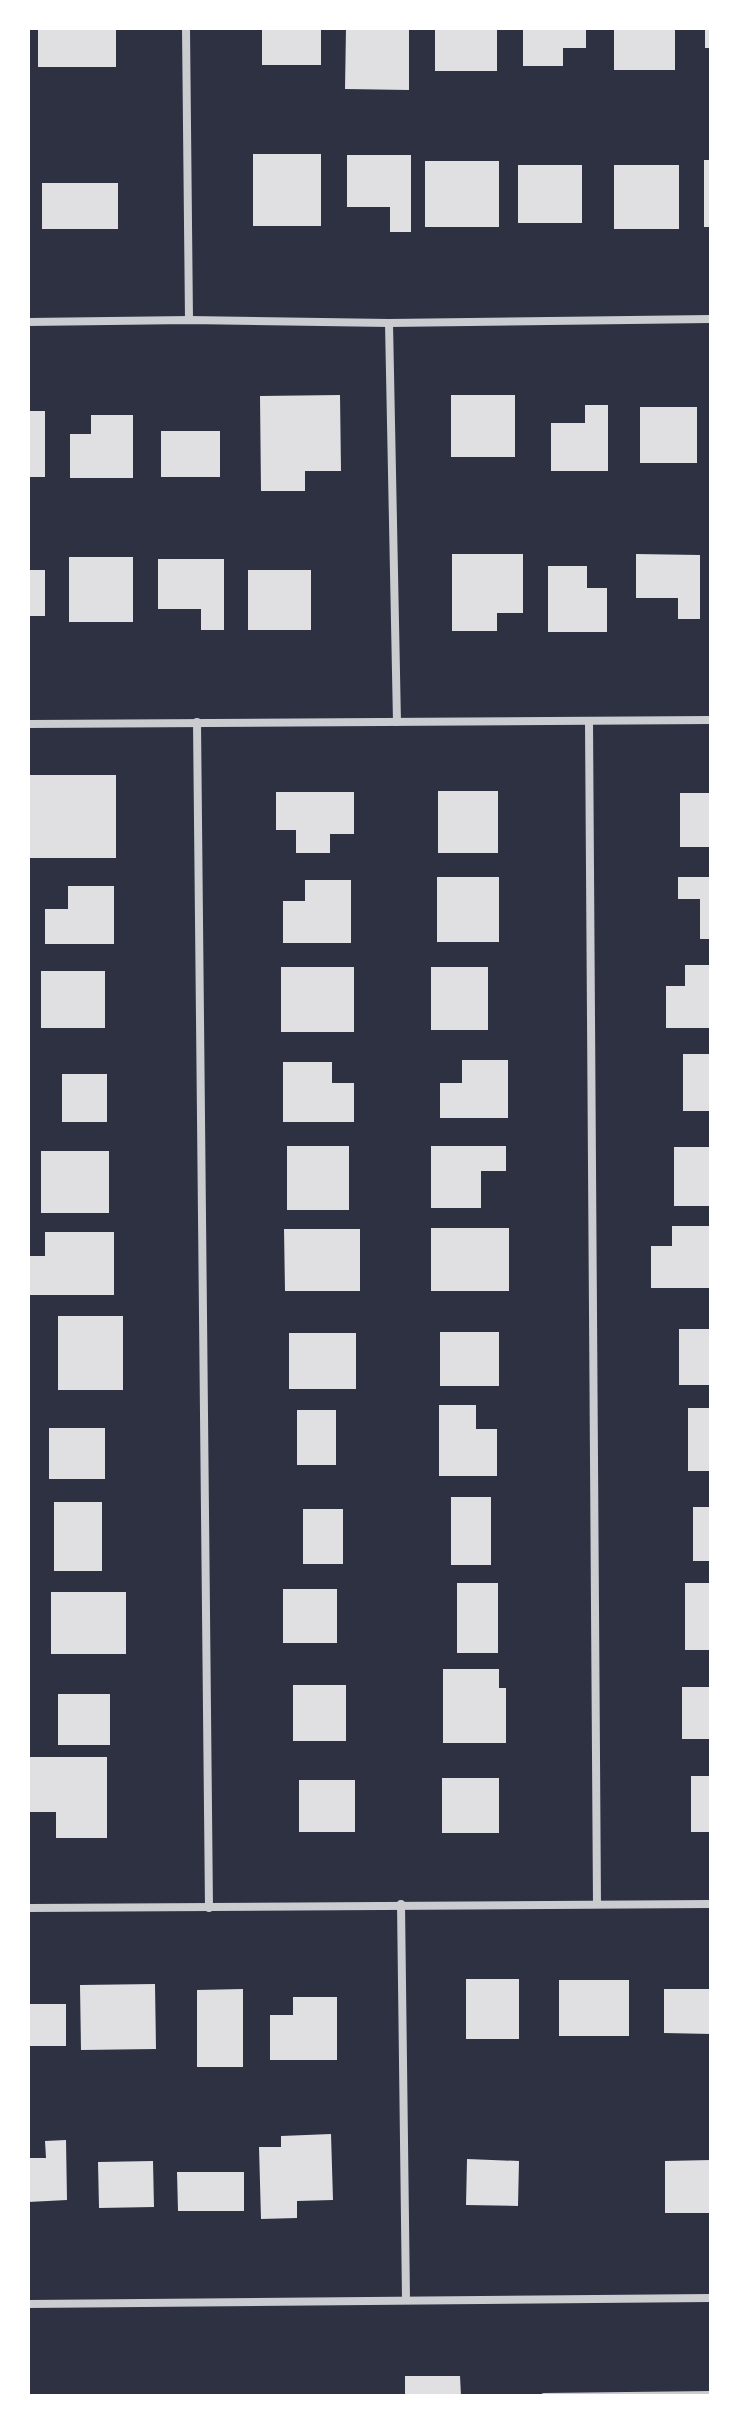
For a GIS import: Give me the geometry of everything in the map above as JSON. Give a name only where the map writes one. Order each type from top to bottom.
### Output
[{"type":"street","points":[[186,28],[189,320]]},
{"type":"street","points":[[28,322],[189,320],[389,323],[711,319]]},
{"type":"street","points":[[389,323],[397,722]]},
{"type":"street","points":[[28,724],[711,720]]},
{"type":"street","points":[[197,722],[209,1908]]},
{"type":"street","points":[[589,722],[597,1904]]},
{"type":"street","points":[[401,1904],[406,2300]]},
{"type":"street","points":[[28,1908],[711,1904]]},
{"type":"street","points":[[28,2304],[711,2298]]},
{"type":"lane","points":[[544,2396],[711,2394]]},
{"type":"building","points":[[38,28],[116,28],[116,67],[38,67]]},
{"type":"building","points":[[262,28],[321,28],[321,65],[262,65]]},
{"type":"building","points":[[346,28],[409,28],[409,90],[345,89]]},
{"type":"building","points":[[435,28],[497,28],[497,71],[435,71]]},
{"type":"building","points":[[523,28],[586,28],[586,48],[563,48],[563,66],[523,66]]},
{"type":"building","points":[[614,28],[675,28],[675,70],[614,70]]},
{"type":"building","points":[[705,28],[711,28],[711,48],[705,48]]},
{"type":"building","points":[[253,154],[321,154],[321,226],[253,226]]},
{"type":"building","points":[[347,155],[411,155],[411,232],[390,232],[390,207],[347,207]]},
{"type":"building","points":[[704,160],[711,160],[711,227],[704,227]]},
{"type":"building","points":[[425,161],[499,161],[499,227],[425,227]]},
{"type":"building","points":[[518,165],[582,165],[582,223],[518,223]]},
{"type":"building","points":[[614,165],[679,165],[679,229],[614,229]]},
{"type":"building","points":[[42,183],[118,183],[118,229],[42,229]]},
{"type":"building","points":[[340,395],[341,471],[305,471],[305,491],[261,491],[260,396]]},
{"type":"building","points":[[451,395],[515,395],[515,457],[451,457]]},
{"type":"building","points":[[585,405],[608,405],[608,471],[551,471],[551,423],[585,423]]},
{"type":"building","points":[[640,407],[697,407],[697,463],[640,463]]},
{"type":"building","points":[[28,411],[45,411],[45,477],[28,477]]},
{"type":"building","points":[[91,415],[133,415],[133,478],[70,478],[70,434],[91,434]]},
{"type":"building","points":[[161,431],[220,431],[220,477],[161,477]]},
{"type":"building","points":[[452,554],[523,554],[523,613],[497,613],[497,631],[452,631]]},
{"type":"building","points":[[636,554],[700,555],[700,619],[678,619],[678,598],[636,598]]},
{"type":"building","points":[[69,557],[133,557],[133,622],[69,622]]},
{"type":"building","points":[[158,559],[224,559],[224,630],[201,630],[201,609],[158,609]]},
{"type":"building","points":[[548,566],[587,566],[587,588],[607,588],[607,632],[548,632]]},
{"type":"building","points":[[28,570],[45,570],[45,616],[28,616]]},
{"type":"building","points":[[248,570],[311,570],[311,630],[248,630]]},
{"type":"building","points":[[29,775],[116,775],[116,858],[29,858]]},
{"type":"building","points":[[438,791],[498,791],[498,853],[438,853]]},
{"type":"building","points":[[276,792],[354,792],[354,834],[330,834],[330,853],[296,853],[296,830],[276,830]]},
{"type":"building","points":[[680,793],[711,793],[711,847],[680,847]]},
{"type":"building","points":[[437,877],[499,877],[499,942],[437,942]]},
{"type":"building","points":[[678,877],[711,877],[711,939],[700,939],[700,899],[678,899]]},
{"type":"building","points":[[305,880],[351,880],[351,943],[283,943],[283,901],[305,901]]},
{"type":"building","points":[[68,886],[114,886],[114,944],[45,944],[45,909],[68,909]]},
{"type":"building","points":[[685,965],[711,965],[711,1028],[666,1028],[666,986],[685,986]]},
{"type":"building","points":[[281,967],[354,967],[354,1032],[281,1032]]},
{"type":"building","points":[[431,967],[488,967],[488,1030],[431,1030]]},
{"type":"building","points":[[41,971],[105,971],[105,1028],[41,1028]]},
{"type":"building","points":[[683,1054],[711,1054],[711,1111],[683,1111]]},
{"type":"building","points":[[462,1060],[508,1060],[508,1118],[440,1118],[440,1083],[462,1083]]},
{"type":"building","points":[[283,1062],[332,1062],[332,1083],[354,1083],[354,1122],[283,1122]]},
{"type":"building","points":[[62,1074],[107,1074],[107,1122],[62,1122]]},
{"type":"building","points":[[287,1146],[349,1146],[349,1210],[287,1210]]},
{"type":"building","points":[[431,1146],[506,1146],[506,1171],[481,1171],[481,1208],[431,1208]]},
{"type":"building","points":[[674,1147],[711,1147],[711,1206],[674,1206]]},
{"type":"building","points":[[41,1151],[109,1151],[109,1213],[41,1213]]},
{"type":"building","points":[[672,1226],[711,1226],[711,1288],[651,1288],[651,1246],[672,1246]]},
{"type":"building","points":[[431,1228],[509,1228],[509,1291],[431,1291]]},
{"type":"building","points":[[284,1229],[360,1229],[360,1291],[285,1291]]},
{"type":"building","points":[[45,1232],[114,1232],[114,1295],[28,1295],[28,1256],[45,1256]]},
{"type":"building","points":[[58,1316],[123,1316],[123,1390],[58,1390]]},
{"type":"building","points":[[679,1329],[711,1329],[711,1385],[679,1385]]},
{"type":"building","points":[[440,1332],[499,1332],[499,1386],[440,1386]]},
{"type":"building","points":[[289,1333],[356,1333],[356,1389],[289,1389]]},
{"type":"building","points":[[439,1405],[476,1405],[476,1429],[497,1429],[497,1476],[439,1476]]},
{"type":"building","points":[[688,1408],[711,1408],[711,1471],[688,1471]]},
{"type":"building","points":[[297,1410],[336,1410],[336,1465],[297,1465]]},
{"type":"building","points":[[49,1428],[105,1428],[105,1479],[49,1479]]},
{"type":"building","points":[[451,1497],[491,1497],[491,1565],[451,1565]]},
{"type":"building","points":[[54,1502],[102,1502],[102,1571],[54,1571]]},
{"type":"building","points":[[693,1507],[711,1507],[711,1561],[693,1561]]},
{"type":"building","points":[[303,1509],[343,1509],[343,1564],[303,1564]]},
{"type":"building","points":[[457,1583],[498,1583],[498,1653],[457,1653]]},
{"type":"building","points":[[685,1583],[711,1583],[711,1650],[685,1650]]},
{"type":"building","points":[[283,1589],[337,1589],[337,1643],[283,1643]]},
{"type":"building","points":[[51,1592],[126,1592],[126,1654],[51,1654]]},
{"type":"building","points":[[443,1669],[499,1669],[499,1688],[506,1688],[506,1743],[443,1743]]},
{"type":"building","points":[[293,1685],[346,1685],[346,1741],[293,1741]]},
{"type":"building","points":[[682,1687],[711,1687],[711,1739],[682,1739]]},
{"type":"building","points":[[58,1694],[110,1694],[110,1745],[58,1745]]},
{"type":"building","points":[[28,1757],[107,1757],[107,1838],[56,1838],[56,1812],[28,1812]]},
{"type":"building","points":[[691,1776],[711,1776],[711,1832],[691,1832]]},
{"type":"building","points":[[442,1778],[499,1778],[499,1833],[442,1833]]},
{"type":"building","points":[[299,1780],[355,1780],[355,1832],[299,1832]]},
{"type":"building","points":[[466,1979],[519,1979],[519,2039],[466,2039]]},
{"type":"building","points":[[559,1980],[629,1980],[629,2036],[559,2036]]},
{"type":"building","points":[[155,1984],[156,2049],[81,2050],[80,1985]]},
{"type":"building","points":[[243,1989],[243,2067],[197,2067],[197,1990]]},
{"type":"building","points":[[664,1989],[711,1989],[711,2034],[664,2033]]},
{"type":"building","points":[[293,1997],[337,1997],[337,2060],[270,2060],[270,2015],[293,2015]]},
{"type":"building","points":[[28,2004],[66,2004],[66,2046],[28,2046]]},
{"type":"building","points":[[331,2134],[333,2200],[297,2201],[297,2218],[261,2219],[259,2147],[281,2147],[281,2136]]},
{"type":"building","points":[[66,2140],[67,2200],[28,2202],[28,2158],[46,2158],[45,2141]]},
{"type":"building","points":[[467,2159],[519,2161],[518,2206],[466,2205]]},
{"type":"building","points":[[711,2160],[711,2213],[665,2213],[665,2161]]},
{"type":"building","points":[[153,2161],[154,2207],[99,2208],[98,2162]]},
{"type":"building","points":[[177,2172],[244,2172],[244,2211],[178,2211]]},
{"type":"building","points":[[405,2376],[460,2376],[461,2396],[405,2396]]}]
